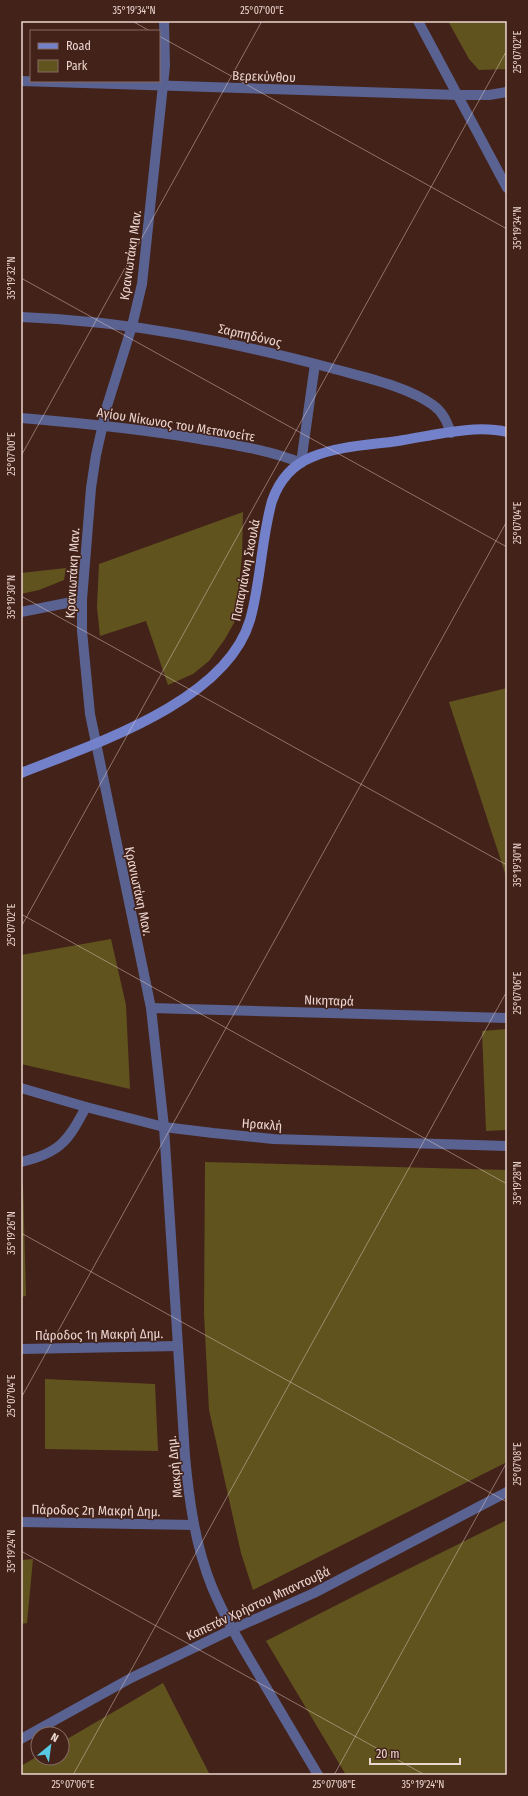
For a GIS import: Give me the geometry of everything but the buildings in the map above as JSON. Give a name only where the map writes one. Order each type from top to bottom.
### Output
[{"type":"street","name":"Κρανιωτάκη Μαν.","points":[[164,21],[165,49],[163,86],[142,284],[132,326],[102,425],[90,488],[82,600],[83,657],[95,743],[151,1008],[164,1127]]},
{"type":"street","points":[[418,21],[507,188]]},
{"type":"street","name":"Βερεκύνθου","points":[[49,82],[458,95],[489,95],[507,92]]},
{"type":"street","name":"Σαρπηδόνος","points":[[21,317],[132,326],[216,340],[315,364],[394,387],[426,400],[439,410],[445,418],[451,433]]},
{"type":"street","points":[[301,463],[315,364]]},
{"type":"street","name":"Αγίου Νίκωνος του Μετανοείτε","points":[[21,418],[139,429],[246,447],[285,457],[301,463]]},
{"type":"street","name":"Παπαγιάννη Σκουλά","points":[[21,773],[127,729],[180,701],[218,673],[240,644],[250,620],[272,501],[278,486],[285,476],[301,463],[324,453],[352,447],[473,430],[507,432]]},
{"type":"street","points":[[21,612],[82,600]]},
{"type":"street","name":"Νικηταρά","points":[[151,1008],[507,1018]]},
{"type":"street","name":"Ηρακλή","points":[[21,1088],[86,1107],[164,1127],[272,1139],[507,1146]]},
{"type":"street","points":[[21,1162],[51,1153],[61,1146],[77,1124],[86,1107]]},
{"type":"street","name":"Μακρή Δημ.","points":[[164,1127],[188,1491],[194,1525],[208,1575],[218,1601],[232,1629],[318,1775]]},
{"type":"street","name":"Πάροδος 1η Μακρή Δημ.","points":[[21,1349],[178,1346]]},
{"type":"street","name":"Καπετάν Χρήστου Μπαντουβά","points":[[21,1739],[131,1678],[232,1629],[314,1593],[507,1492]]},
{"type":"street","name":"Πάροδος 2η Μακρή Δημ.","points":[[21,1522],[194,1525]]},
{"type":"green space","points":[[448,21],[507,21],[507,69],[479,70],[469,59]]},
{"type":"green space","points":[[243,512],[242,556],[235,621],[225,639],[209,661],[193,674],[168,685],[146,621],[100,636],[97,607],[99,564]]},
{"type":"green space","points":[[66,568],[64,580],[39,590],[21,594],[21,573]]},
{"type":"green space","points":[[507,688],[507,879],[449,702]]},
{"type":"green space","points":[[111,939],[126,1005],[130,1089],[21,1064],[21,955]]},
{"type":"green space","points":[[507,1029],[507,1130],[486,1131],[482,1031]]},
{"type":"green space","points":[[205,1162],[507,1170],[507,1462],[253,1590],[241,1553],[209,1410],[204,1314]]},
{"type":"green space","points":[[21,1184],[23,1184],[26,1296],[21,1297]]},
{"type":"green space","points":[[45,1379],[155,1384],[158,1451],[45,1449]]},
{"type":"green space","points":[[507,1520],[507,1775],[346,1775],[266,1641]]},
{"type":"green space","points":[[33,1559],[27,1623],[21,1624],[21,1560]]},
{"type":"green space","points":[[163,1683],[210,1775],[21,1775],[21,1766],[30,1761],[30,1766],[70,1766],[70,1737]]}]
